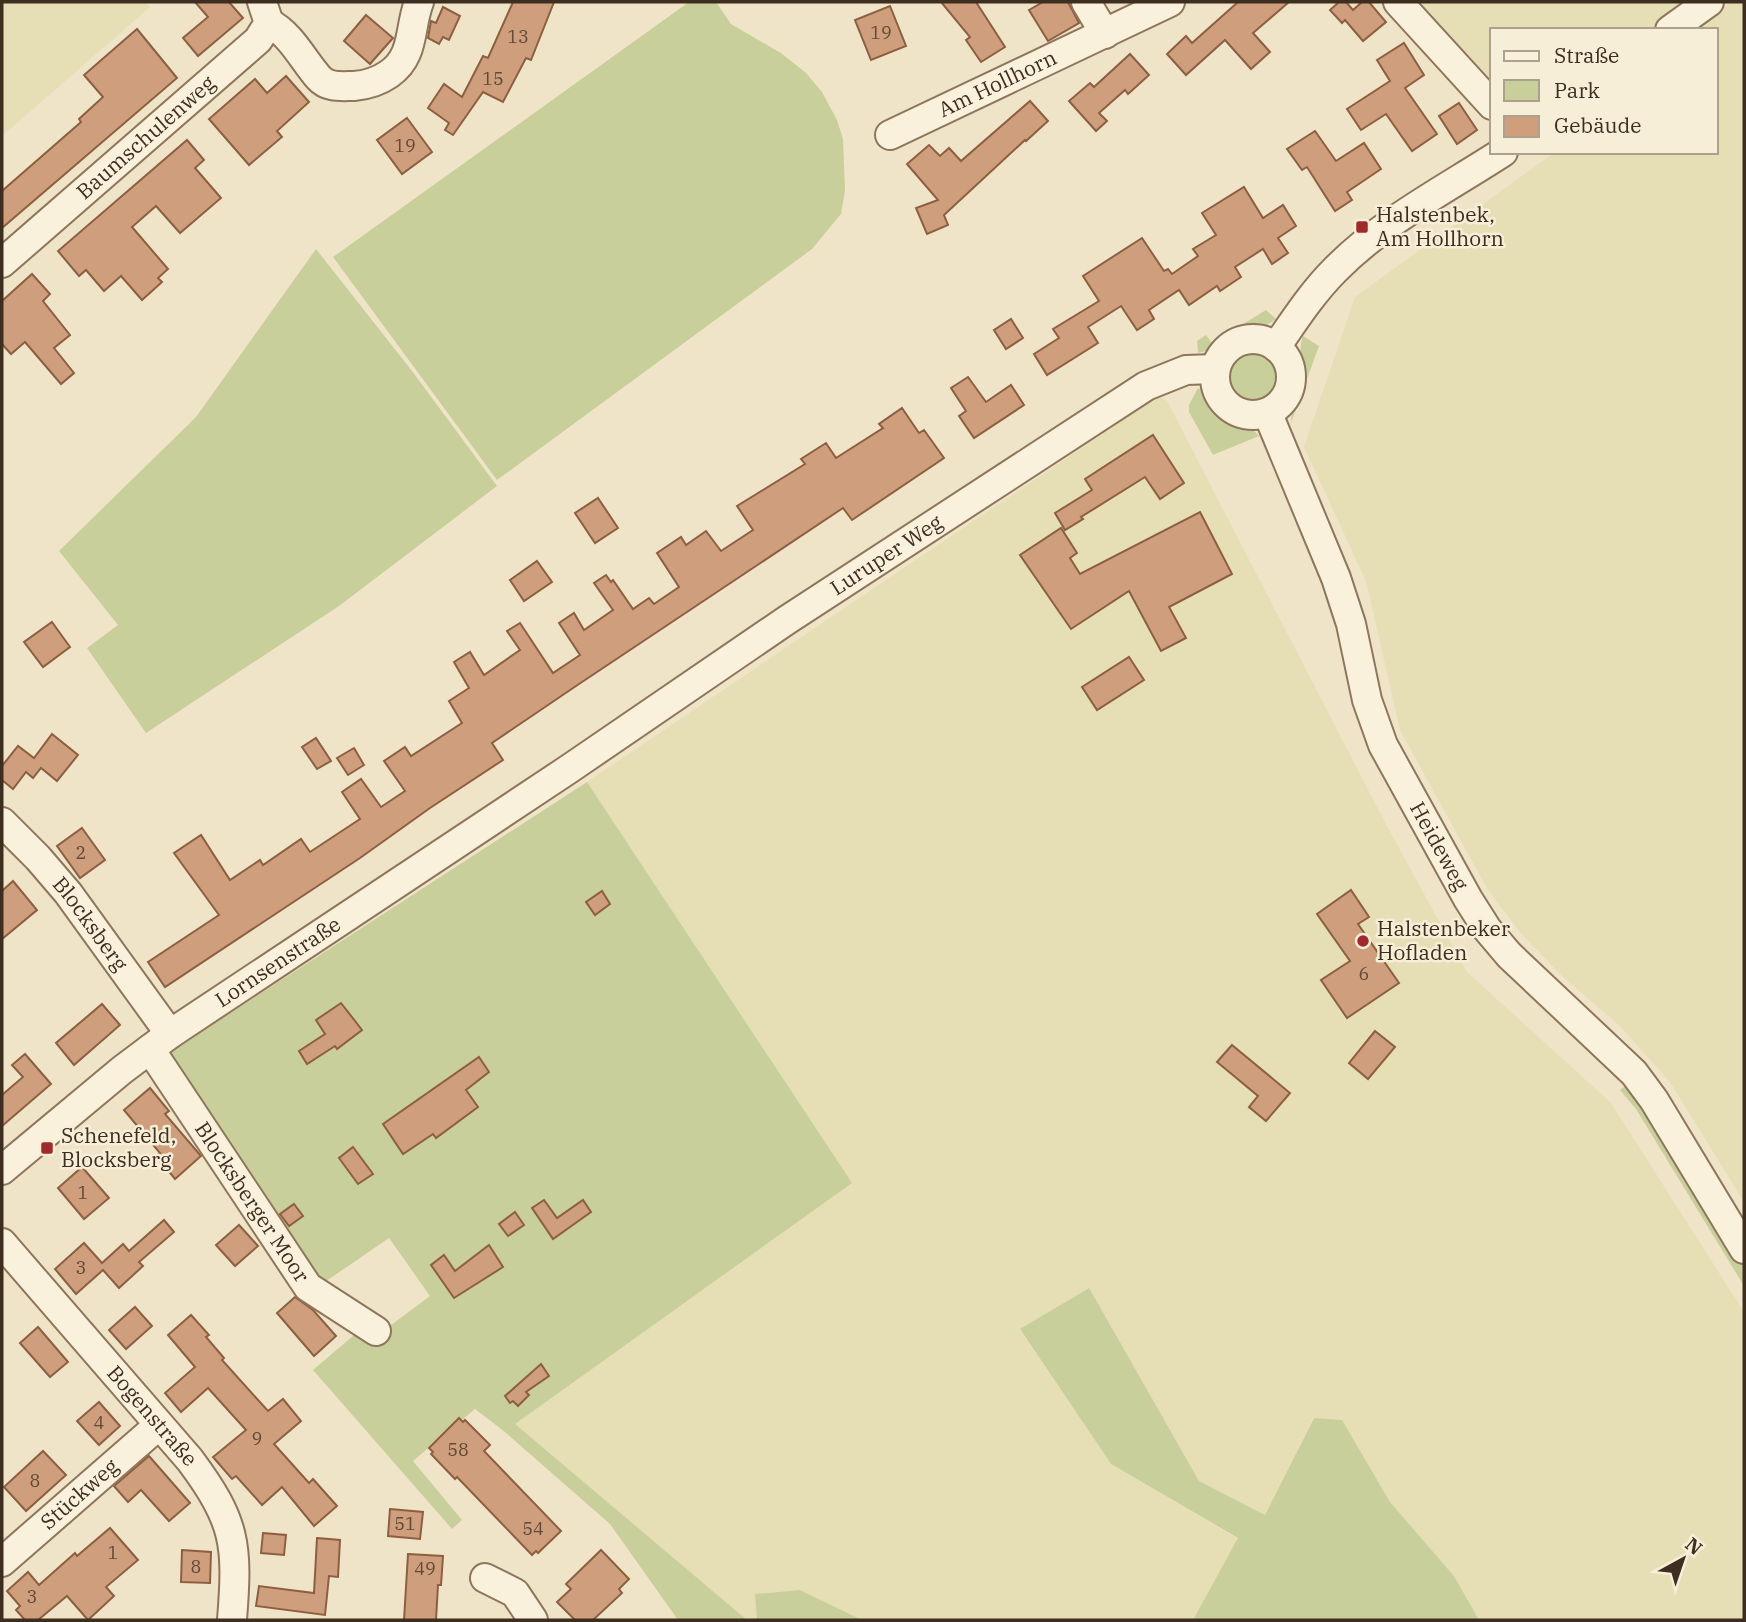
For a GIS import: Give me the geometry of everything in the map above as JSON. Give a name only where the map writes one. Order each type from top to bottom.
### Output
[{"type":"street","points":[[265,13],[321,81],[334,87],[362,85],[381,79],[397,68],[406,57],[419,2]]},
{"type":"street","points":[[1086,2],[1105,34]]},
{"type":"street","name":"Am Hollhorn","points":[[890,135],[1170,2]]},
{"type":"street","points":[[1398,2],[1490,103]]},
{"type":"street","points":[[1673,28],[1709,2]]},
{"type":"street","name":"Baumschulenweg","points":[[2,263],[258,40],[265,13]]},
{"type":"street","points":[[1276,347],[1322,284],[1356,250],[1378,232],[1500,154]]},
{"type":"street","points":[[1254,338],[1276,347],[1292,370],[1292,384],[1287,397],[1278,408],[1268,414],[1241,413],[1219,395],[1215,383],[1215,369],[1220,357],[1242,340],[1254,338]]},
{"type":"street","name":"Luruper Weg","points":[[569,769],[786,620],[1134,393],[1175,373],[1215,369]]},
{"type":"street","name":"Heideweg","points":[[1268,414],[1336,578],[1351,624],[1367,699],[1382,745],[1468,899],[1487,929],[1509,955],[1634,1073],[1654,1100],[1744,1249]]},
{"type":"street","name":"Lornsenstraße","points":[[2,1170],[160,1042],[569,769]]},
{"type":"street","name":"Blocksberg","points":[[2,822],[68,893],[160,1042]]},
{"type":"street","name":"Blocksberger Moor","points":[[160,1042],[308,1287],[376,1331]]},
{"type":"street","name":"Bogenstraße","points":[[2,1243],[203,1478],[227,1519],[233,1538],[236,1559],[232,1620]]},
{"type":"street","name":"Stückweg","points":[[2,1562],[159,1425]]},
{"type":"street","points":[[485,1578],[515,1593],[533,1620]]},
{"type":"shaded area","points":[[2,2],[145,2],[150,7],[2,136]]},
{"type":"shaded area","points":[[1410,2],[1692,2],[1656,28],[1490,28],[1490,94]]},
{"type":"shaded area","points":[[1731,2],[1744,2],[1744,1202],[1670,1082],[1621,1027],[1563,977],[1519,931],[1488,890],[1400,730],[1366,581],[1304,447],[1355,297],[1552,154],[1718,154],[1718,28],[1698,28]]},
{"type":"shaded area","points":[[1157,397],[1166,399],[1389,830],[1467,972],[1611,1103],[1744,1312],[1744,1620],[1479,1620],[1454,1576],[1390,1502],[1341,1420],[1313,1418],[1265,1515],[1199,1481],[1088,1288],[1020,1330],[1111,1464],[1238,1539],[1193,1620],[862,1620],[800,1590],[756,1594],[757,1620],[747,1620],[514,1424],[851,1183],[587,782]]},
{"type":"green space","points":[[689,2],[716,2],[731,24],[781,53],[806,73],[822,92],[837,120],[843,139],[845,191],[841,214],[812,249],[497,480],[333,257]]},
{"type":"green space","points":[[316,249],[412,371],[497,486],[339,606],[146,733],[87,648],[118,625],[59,551],[196,417]]},
{"type":"green space","points":[[1266,310],[1276,319],[1239,332],[1198,353],[1197,341],[1206,335],[1212,343]]},
{"type":"green space","points":[[1303,336],[1319,346],[1291,423],[1301,386]]},
{"type":"green space","points":[[1254,353],[1272,360],[1279,378],[1272,396],[1254,403],[1236,396],[1229,378],[1236,360]]},
{"type":"green space","points":[[1198,388],[1227,414],[1259,436],[1213,455],[1189,412],[1189,405]]},
{"type":"green space","points":[[587,782],[852,1183],[515,1424],[747,1620],[678,1620],[610,1524],[475,1409],[413,1461],[462,1520],[452,1529],[313,1370],[361,1329],[375,1337],[430,1296],[389,1238],[319,1286],[167,1054]]},
{"type":"green space","points":[[1632,1085],[1744,1263],[1744,1286],[1636,1109],[1620,1090]]},
{"type":"green space","points":[[1089,1288],[1199,1481],[1265,1515],[1314,1418],[1342,1420],[1390,1502],[1454,1576],[1479,1620],[1193,1620],[1238,1538],[1111,1464],[1020,1329]]},
{"type":"green space","points":[[800,1590],[862,1620],[757,1620],[755,1594]]},
{"type":"building","points":[[195,2],[229,2],[243,18],[198,56],[183,38],[208,17]]},
{"type":"building","points":[[513,2],[554,2],[531,60],[526,58],[503,102],[483,92],[453,135],[445,130],[449,123],[428,108],[444,84],[462,97],[483,56],[488,58]]},
{"type":"building","points":[[941,2],[976,2],[1005,47],[981,62],[966,40],[970,37]]},
{"type":"building","points":[[1043,2],[1068,2],[1079,23],[1048,41],[1029,10]]},
{"type":"building","points":[[1238,2],[1289,2],[1253,33],[1270,52],[1251,69],[1225,40],[1186,75],[1167,54],[1186,36],[1192,43]]},
{"type":"building","points":[[1339,2],[1346,2],[1353,10],[1362,2],[1369,2],[1386,22],[1363,41],[1345,20],[1342,23],[1330,10]]},
{"type":"building","points":[[890,6],[906,46],[871,60],[855,20]]},
{"type":"building","points":[[443,7],[460,16],[449,40],[443,37],[439,44],[428,38],[431,21],[436,23]]},
{"type":"building","points":[[366,15],[393,38],[370,64],[344,41]]},
{"type":"building","points":[[137,29],[177,78],[2,228],[2,191],[81,122],[79,119],[103,97],[84,75]]},
{"type":"building","points":[[1404,43],[1424,75],[1405,88],[1437,134],[1412,151],[1386,114],[1361,130],[1347,109],[1390,81],[1377,60]]},
{"type":"building","points":[[1130,54],[1149,75],[1128,94],[1125,90],[1099,113],[1107,121],[1096,131],[1069,101],[1090,83],[1094,87]]},
{"type":"building","points":[[286,76],[309,102],[277,131],[282,137],[249,165],[209,119],[255,79],[267,93]]},
{"type":"building","points":[[1030,101],[1048,121],[944,215],[948,225],[927,234],[916,208],[938,200],[907,164],[929,145],[940,156],[949,148],[961,161]]},
{"type":"building","points":[[1459,103],[1477,130],[1457,144],[1439,116]]},
{"type":"building","points":[[407,118],[432,152],[402,174],[377,140]]},
{"type":"building","points":[[1315,131],[1336,161],[1364,143],[1381,169],[1347,192],[1352,200],[1335,211],[1307,167],[1302,170],[1287,149]]},
{"type":"building","points":[[187,140],[204,160],[195,168],[221,198],[180,233],[156,206],[132,227],[168,269],[158,278],[162,282],[142,300],[121,276],[104,291],[86,270],[79,276],[58,251]]},
{"type":"building","points":[[1244,187],[1263,218],[1283,205],[1296,226],[1278,238],[1288,253],[1272,264],[1263,249],[1235,267],[1241,277],[1220,291],[1217,286],[1189,305],[1179,290],[1149,310],[1154,319],[1137,330],[1121,306],[1088,327],[1098,343],[1047,375],[1034,354],[1059,338],[1053,329],[1099,301],[1083,276],[1142,238],[1164,271],[1168,269],[1172,274],[1198,256],[1193,249],[1216,235],[1202,213]]},
{"type":"building","points":[[32,274],[50,294],[43,301],[70,335],[54,348],[74,373],[61,384],[25,342],[11,354],[2,344],[2,301]]},
{"type":"building","points":[[1011,319],[1023,338],[1006,349],[994,330]]},
{"type":"building","points":[[968,377],[986,402],[1011,385],[1024,405],[974,438],[959,416],[966,411],[951,388]]},
{"type":"building","points":[[902,408],[919,433],[924,430],[944,458],[852,520],[843,508],[492,743],[503,760],[165,987],[148,962],[219,915],[174,853],[201,835],[230,880],[260,860],[263,865],[301,839],[310,852],[360,819],[342,792],[361,779],[381,807],[405,791],[384,761],[405,747],[411,756],[462,723],[449,701],[469,688],[454,662],[470,652],[484,675],[520,650],[507,631],[520,623],[553,673],[580,655],[559,623],[574,613],[584,630],[613,610],[594,583],[606,575],[611,582],[613,580],[633,609],[649,598],[654,604],[679,587],[657,553],[681,537],[686,545],[706,531],[721,551],[753,530],[737,506],[805,464],[801,459],[826,443],[836,458],[883,428],[879,424]]},
{"type":"building","points":[[1153,435],[1184,483],[1160,499],[1145,477],[1065,530],[1055,513],[1092,490],[1085,479]]},
{"type":"building","points":[[598,498],[618,528],[595,543],[575,513]]},
{"type":"building","points":[[1200,512],[1232,574],[1169,607],[1186,638],[1161,651],[1129,591],[1071,629],[1020,555],[1061,528],[1077,553],[1070,558],[1080,574]]},
{"type":"building","points":[[537,561],[552,582],[524,601],[510,580]]},
{"type":"building","points":[[52,622],[70,647],[43,667],[24,642]]},
{"type":"building","points":[[1129,657],[1144,680],[1097,710],[1082,687]]},
{"type":"building","points":[[52,734],[78,755],[57,781],[41,768],[33,778],[26,772],[13,789],[2,780],[2,766],[18,746],[34,758]]},
{"type":"building","points":[[316,738],[331,761],[317,769],[302,747]]},
{"type":"building","points":[[354,748],[364,765],[348,775],[337,758]]},
{"type":"building","points":[[82,828],[105,860],[80,878],[57,846]]},
{"type":"building","points":[[13,881],[37,910],[2,939],[2,891]]},
{"type":"building","points":[[1351,890],[1369,917],[1358,924],[1399,983],[1347,1018],[1321,980],[1350,961],[1317,914]]},
{"type":"building","points":[[602,891],[610,904],[595,915],[586,902]]},
{"type":"building","points":[[341,1003],[362,1030],[337,1049],[335,1046],[307,1064],[299,1051],[325,1034],[316,1020]]},
{"type":"building","points":[[102,1004],[120,1025],[74,1065],[56,1043]]},
{"type":"building","points":[[1375,1031],[1395,1047],[1368,1079],[1349,1063]]},
{"type":"building","points":[[1232,1045],[1290,1093],[1266,1121],[1249,1107],[1258,1096],[1217,1062]]},
{"type":"building","points":[[25,1054],[51,1084],[2,1126],[2,1095],[23,1077],[12,1065]]},
{"type":"building","points":[[479,1057],[489,1072],[466,1090],[478,1107],[436,1138],[433,1134],[403,1154],[383,1124]]},
{"type":"building","points":[[150,1088],[169,1111],[165,1114],[201,1156],[175,1179],[156,1156],[160,1153],[124,1110]]},
{"type":"building","points":[[353,1147],[373,1174],[358,1184],[339,1158]]},
{"type":"building","points":[[82,1167],[109,1198],[84,1219],[58,1188]]},
{"type":"building","points":[[544,1200],[557,1218],[583,1200],[591,1212],[553,1239],[532,1208]]},
{"type":"building","points":[[294,1204],[303,1216],[289,1226],[280,1214]]},
{"type":"building","points":[[515,1212],[524,1225],[508,1236],[499,1224]]},
{"type":"building","points":[[164,1220],[174,1232],[139,1262],[143,1266],[119,1288],[103,1270],[76,1294],[55,1269],[84,1243],[102,1263],[123,1244],[129,1251]]},
{"type":"building","points":[[239,1225],[258,1246],[235,1266],[216,1245]]},
{"type":"building","points":[[489,1245],[503,1267],[454,1298],[431,1265],[444,1255],[455,1271]]},
{"type":"building","points":[[295,1297],[313,1310],[336,1336],[314,1356],[277,1313]]},
{"type":"building","points":[[135,1307],[152,1326],[126,1349],[109,1330]]},
{"type":"building","points":[[191,1315],[209,1335],[206,1337],[224,1358],[222,1360],[268,1411],[283,1399],[301,1421],[274,1444],[309,1483],[313,1479],[337,1506],[314,1526],[282,1487],[262,1505],[236,1476],[232,1479],[213,1457],[246,1430],[208,1388],[181,1412],[165,1393],[195,1367],[168,1335]]},
{"type":"building","points":[[38,1327],[68,1362],[50,1377],[20,1343]]},
{"type":"building","points":[[541,1364],[549,1376],[526,1392],[529,1395],[518,1406],[513,1401],[510,1403],[505,1396]]},
{"type":"building","points":[[99,1402],[120,1426],[99,1445],[77,1421]]},
{"type":"building","points":[[459,1418],[463,1422],[465,1420],[490,1445],[484,1451],[561,1531],[538,1553],[536,1551],[532,1555],[457,1477],[455,1479],[431,1454],[433,1452],[429,1448]]},
{"type":"building","points":[[43,1451],[66,1475],[26,1511],[4,1487]]},
{"type":"building","points":[[149,1456],[190,1503],[169,1521],[141,1490],[128,1502],[114,1486]]},
{"type":"building","points":[[390,1509],[423,1512],[420,1539],[388,1536]]},
{"type":"building","points":[[110,1528],[138,1560],[106,1587],[114,1596],[88,1620],[67,1596],[38,1620],[25,1620],[16,1610],[20,1606],[7,1591],[28,1572],[39,1585],[75,1553],[77,1556]]},
{"type":"building","points":[[263,1533],[286,1535],[284,1555],[261,1553]]},
{"type":"building","points":[[317,1538],[340,1540],[338,1577],[329,1576],[325,1615],[256,1606],[259,1586],[314,1593]]},
{"type":"building","points":[[182,1550],[211,1552],[210,1583],[181,1582]]},
{"type":"building","points":[[601,1550],[629,1579],[619,1589],[622,1593],[593,1620],[575,1620],[557,1602],[571,1589],[566,1584]]},
{"type":"building","points":[[408,1554],[443,1556],[436,1620],[404,1620]]},
{"type":"place","name":"Halstenbek, Am Hollhorn","points":[[1362,227]]},
{"type":"place","name":"Halstenbeker Hofladen","points":[[1363,941]]},
{"type":"place","name":"Schenefeld, Blocksberg","points":[[47,1148]]}]
